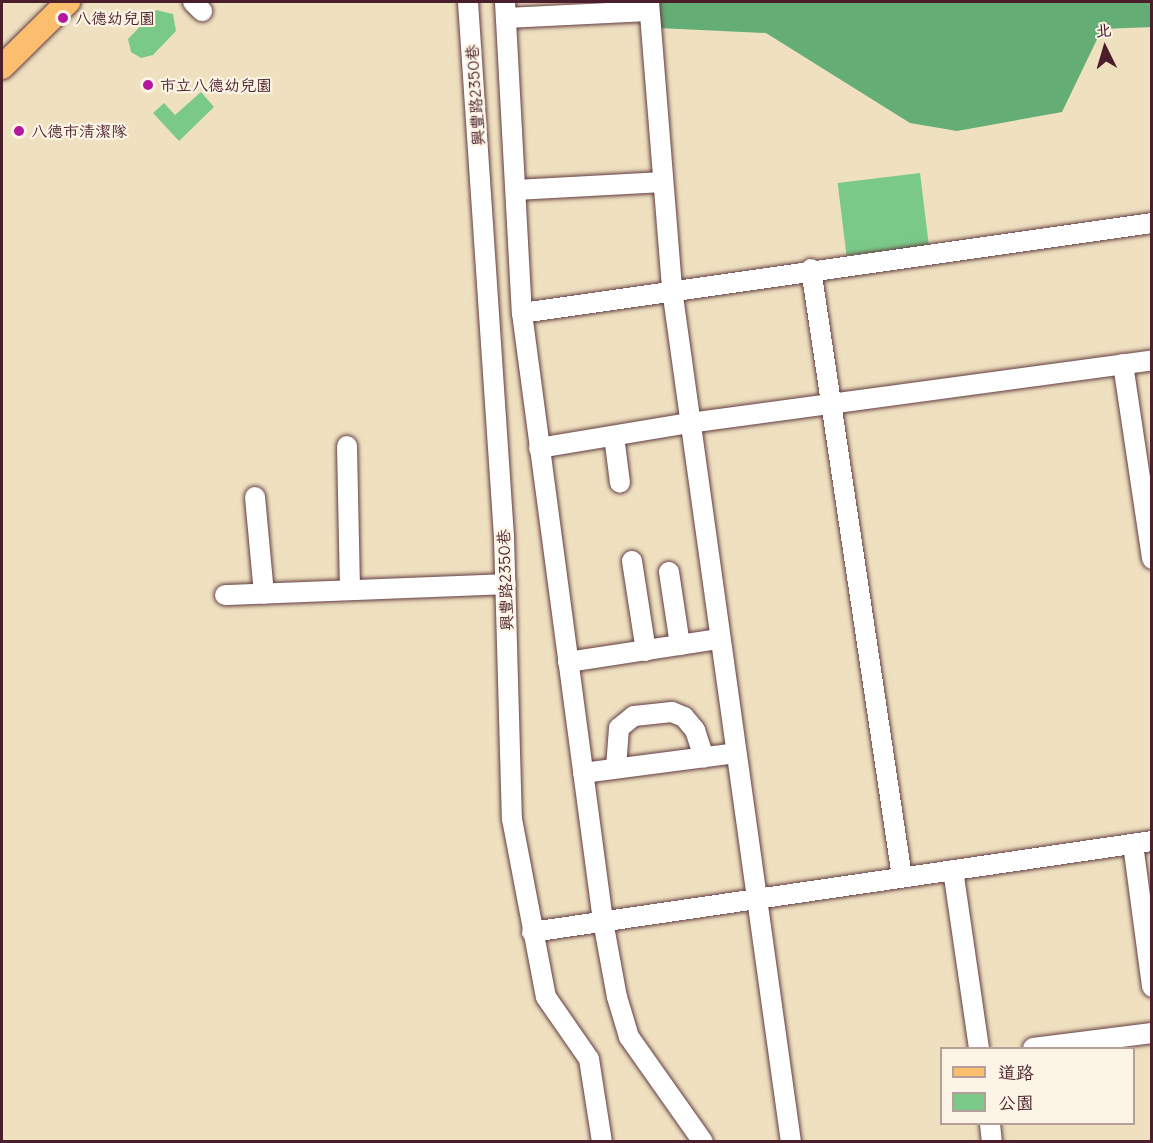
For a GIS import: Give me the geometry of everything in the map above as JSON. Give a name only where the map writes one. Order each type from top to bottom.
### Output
[{"type":"main road","points":[[2,46],[47,2]]},
{"type":"main road","points":[[2,66],[68,2]]},
{"type":"street","name":"興豐路2350巷","points":[[468,2],[506,584],[512,819],[531,932],[546,997],[589,1059],[602,1142]]},
{"type":"street","points":[[704,1142],[629,1037],[617,997],[603,921],[522,313],[506,10],[649,6],[672,289],[791,1142]]},
{"type":"street","points":[[516,190],[663,182]]},
{"type":"street","points":[[522,313],[811,269],[1152,223]]},
{"type":"street","points":[[811,269],[902,878]]},
{"type":"street","points":[[539,448],[689,423],[1152,360]]},
{"type":"street","points":[[1123,364],[1152,559]]},
{"type":"street","points":[[614,436],[620,483]]},
{"type":"street","points":[[347,446],[350,590]]},
{"type":"street","points":[[255,497],[264,594]]},
{"type":"street","points":[[632,561],[646,651]]},
{"type":"street","points":[[669,572],[680,645]]},
{"type":"street","points":[[225,595],[506,584]]},
{"type":"street","points":[[568,662],[720,639]]},
{"type":"street","points":[[616,768],[619,728],[634,716],[672,712],[684,717],[695,730],[704,758]]},
{"type":"street","points":[[583,772],[736,753]]},
{"type":"street","points":[[531,932],[1142,842],[1152,987]]},
{"type":"street","points":[[953,870],[979,1047]]},
{"type":"street","points":[[1040,1047],[1152,1032]]},
{"type":"street","points":[[990,1125],[992,1142]]},
{"type":"green space","points":[[653,2],[1151,2],[1152,27],[1102,29],[1062,112],[957,131],[910,123],[766,33],[658,28]]},
{"type":"green space","points":[[156,10],[173,14],[176,31],[153,55],[141,58],[131,52],[128,39]]},
{"type":"green space","points":[[201,92],[214,107],[179,141],[153,113],[164,103],[175,115]]},
{"type":"green space","points":[[920,173],[929,245],[847,256],[838,183]]},
{"type":"place","name":"八德幼兒園","points":[[63,18]]},
{"type":"place","name":"市立八德幼兒園","points":[[148,85]]},
{"type":"place","name":"八德市清潔隊","points":[[19,131]]}]
